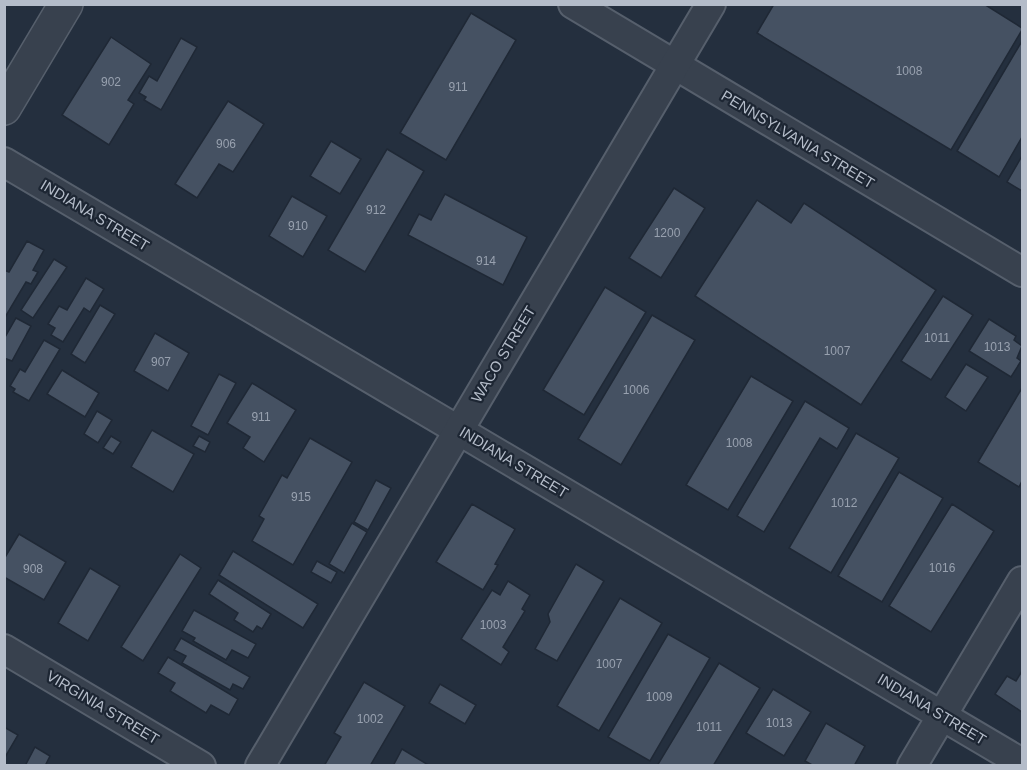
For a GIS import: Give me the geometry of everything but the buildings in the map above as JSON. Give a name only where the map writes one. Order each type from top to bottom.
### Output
[{"type":"street","points":[[4,108],[66,4]]},
{"type":"street","name":"PENNSYLVANIA STREET","points":[[573,4],[1023,272]]},
{"type":"street","name":"WACO STREET","points":[[260,765],[711,4]]},
{"type":"street","name":"INDIANA STREET","points":[[4,162],[1023,763]]},
{"type":"street","points":[[912,765],[1023,580]]},
{"type":"street","name":"VIRGINIA STREET","points":[[4,649],[201,765]]}]
